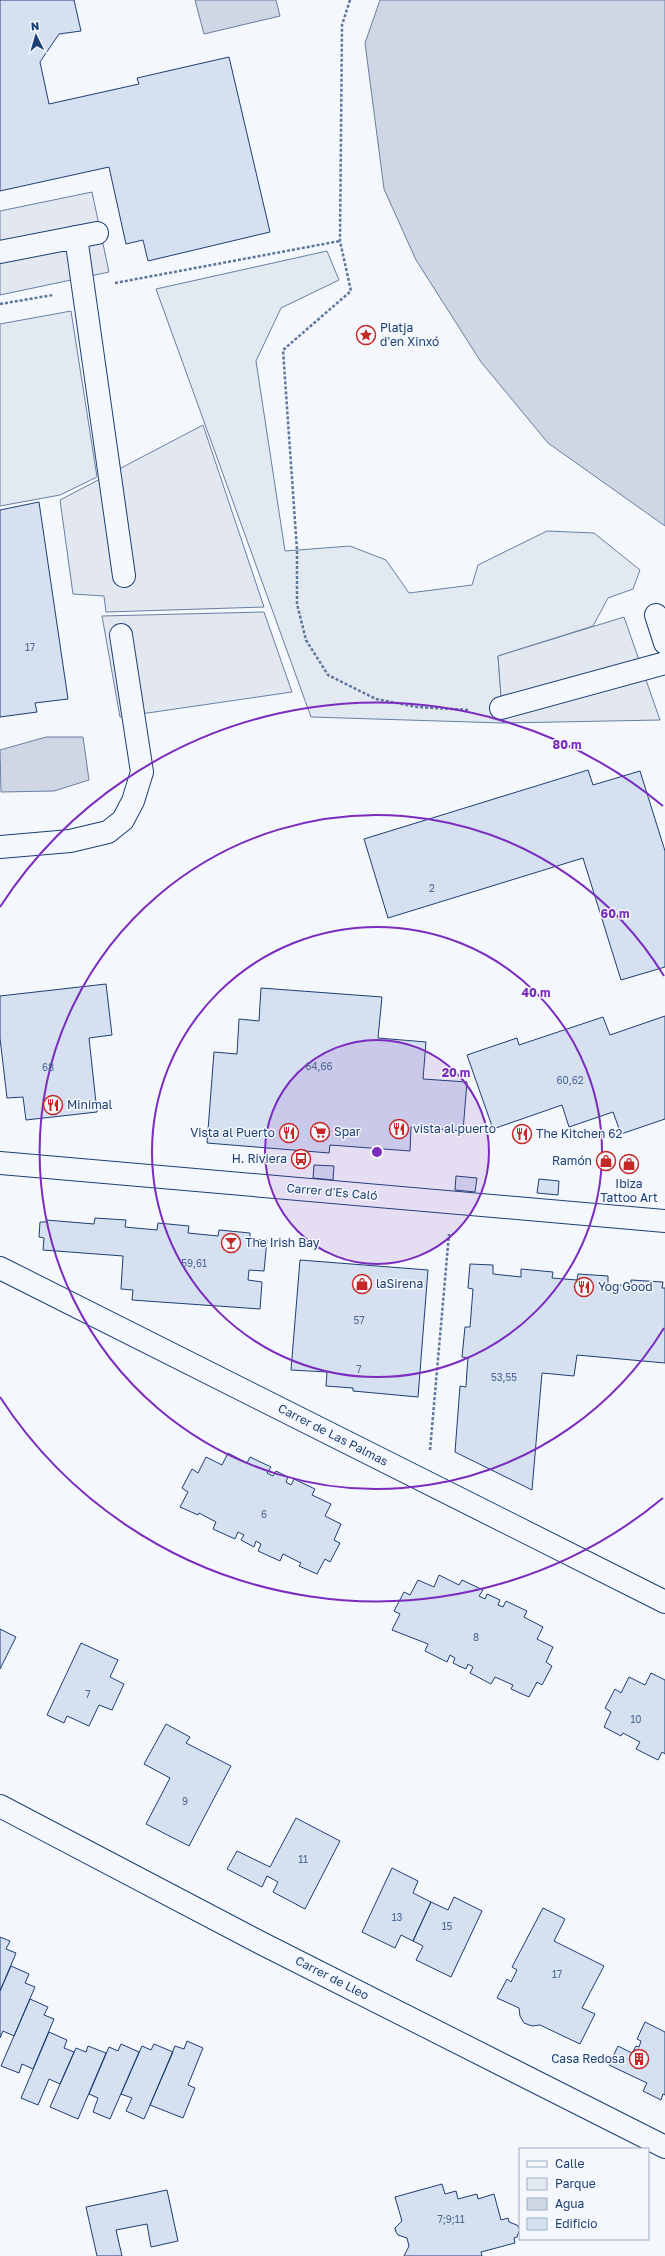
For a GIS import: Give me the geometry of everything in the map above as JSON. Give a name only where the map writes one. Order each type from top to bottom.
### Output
[{"type":"street","points":[[0,252],[97,233]]},
{"type":"street","points":[[76,237],[124,576]]},
{"type":"street","points":[[656,615],[665,643]]},
{"type":"street","points":[[0,847],[70,841],[108,832],[123,820],[133,801],[142,772],[121,635]]},
{"type":"street","points":[[501,708],[665,663]]},
{"type":"street","name":"Carrer d'Es Caló","points":[[0,1163],[665,1221]]},
{"type":"street","name":"Carrer de Las Palmas","points":[[0,1268],[665,1602]]},
{"type":"street","name":"Carrer de Lleo","points":[[0,1806],[261,1943],[665,2147]]},
{"type":"path","points":[[350,0],[342,25],[340,241],[351,291],[284,350],[297,550],[297,604],[306,640],[328,675],[376,699],[417,707],[470,710],[501,708]]},
{"type":"path","points":[[0,304],[340,241]]},
{"type":"path","points":[[418,1478],[430,1452],[451,1203]]},
{"type":"green space","points":[[327,251],[339,280],[281,308],[256,361],[285,551],[350,546],[386,560],[409,593],[472,585],[478,565],[547,531],[594,533],[640,570],[633,589],[608,598],[593,626],[498,656],[503,723],[311,717],[156,289]]},
{"type":"green space","points":[[71,311],[97,477],[60,495],[0,506],[0,324]]},
{"type":"shaded area","points":[[92,192],[109,272],[0,295],[0,211]]},
{"type":"shaded area","points":[[203,425],[264,607],[106,612],[104,596],[73,594],[60,500]]},
{"type":"shaded area","points":[[264,612],[292,692],[120,717],[102,616]]},
{"type":"shaded area","points":[[624,617],[660,720],[503,723],[498,656]]},
{"type":"water","points":[[195,0],[276,0],[280,16],[204,34]]},
{"type":"water","points":[[380,0],[665,0],[665,526],[548,443],[481,362],[416,260],[384,189],[365,43]]},
{"type":"water","points":[[46,737],[83,737],[89,780],[54,791],[1,792],[0,750]]},
{"type":"building","points":[[0,0],[74,0],[81,31],[59,34],[40,62],[49,104],[139,84],[137,78],[229,57],[270,232],[148,261],[143,240],[126,244],[109,167],[0,191]]},
{"type":"building","points":[[39,502],[68,699],[35,703],[37,712],[0,717],[0,510]]},
{"type":"building","points":[[588,770],[593,785],[640,771],[665,851],[665,967],[621,980],[583,858],[388,918],[364,839]]},
{"type":"building","points":[[106,984],[112,1035],[89,1038],[97,1112],[26,1120],[23,1097],[7,1098],[0,1038],[0,996]]},
{"type":"building","points":[[261,988],[382,997],[378,1038],[426,1042],[423,1079],[467,1082],[463,1131],[411,1127],[410,1151],[330,1145],[329,1153],[207,1143],[214,1052],[237,1054],[239,1019],[259,1021]]},
{"type":"building","points":[[665,1016],[665,1119],[621,1134],[613,1112],[569,1127],[562,1105],[493,1129],[467,1055],[517,1038],[519,1045],[603,1017],[610,1035]]},
{"type":"building","points":[[314,1165],[334,1166],[333,1180],[313,1178]]},
{"type":"building","points":[[456,1176],[477,1178],[475,1192],[455,1190]]},
{"type":"building","points":[[539,1179],[559,1181],[558,1195],[537,1193]]},
{"type":"building","points":[[95,1218],[126,1220],[125,1227],[157,1230],[158,1223],[189,1226],[188,1233],[218,1236],[219,1230],[250,1233],[250,1239],[267,1240],[264,1271],[249,1270],[248,1280],[262,1282],[260,1309],[132,1300],[133,1290],[121,1289],[123,1256],[43,1250],[44,1238],[39,1237],[40,1222],[47,1222],[46,1220],[94,1224]]},
{"type":"building","points":[[300,1260],[428,1270],[418,1397],[353,1391],[353,1388],[326,1386],[327,1372],[291,1370]]},
{"type":"building","points":[[470,1264],[493,1265],[493,1274],[521,1277],[521,1269],[553,1272],[552,1278],[577,1280],[578,1274],[608,1276],[608,1284],[631,1286],[631,1280],[663,1282],[662,1288],[665,1288],[665,1363],[577,1355],[574,1376],[542,1373],[532,1490],[455,1452],[460,1386],[466,1387],[468,1358],[462,1357],[465,1327],[470,1327],[473,1289],[468,1288]]},
{"type":"building","points":[[228,1453],[247,1463],[250,1457],[271,1467],[267,1473],[273,1476],[276,1471],[288,1477],[286,1482],[291,1485],[294,1479],[315,1489],[312,1495],[331,1504],[325,1516],[341,1524],[334,1540],[340,1543],[330,1562],[325,1559],[317,1574],[299,1566],[301,1563],[283,1554],[280,1561],[258,1551],[261,1544],[256,1541],[254,1547],[241,1540],[244,1535],[238,1532],[235,1539],[213,1529],[216,1522],[199,1513],[198,1515],[180,1507],[188,1492],[182,1488],[192,1469],[198,1473],[206,1457],[222,1465]]},
{"type":"building","points":[[439,1575],[459,1585],[462,1580],[483,1590],[479,1596],[485,1599],[487,1594],[500,1600],[498,1605],[503,1607],[506,1601],[527,1611],[524,1617],[543,1627],[537,1639],[553,1647],[546,1662],[552,1666],[542,1685],[537,1682],[529,1697],[511,1689],[513,1685],[495,1677],[491,1684],[470,1673],[473,1667],[468,1664],[466,1669],[453,1663],[455,1658],[450,1655],[447,1662],[425,1651],[428,1644],[392,1630],[400,1614],[394,1611],[404,1592],[410,1595],[418,1580],[434,1587]]},
{"type":"building","points":[[0,1629],[16,1637],[0,1669]]},
{"type":"building","points":[[81,1643],[118,1660],[110,1677],[124,1684],[112,1710],[99,1705],[89,1726],[67,1716],[64,1723],[47,1715]]},
{"type":"building","points":[[651,1673],[665,1680],[665,1754],[662,1752],[658,1760],[636,1749],[640,1742],[623,1733],[621,1736],[604,1727],[611,1712],[605,1708],[615,1689],[621,1693],[629,1677],[645,1685]]},
{"type":"building","points":[[166,1724],[190,1737],[186,1743],[231,1766],[189,1846],[146,1824],[170,1778],[144,1764]]},
{"type":"building","points":[[296,1818],[340,1841],[305,1909],[273,1892],[278,1882],[267,1876],[262,1887],[227,1869],[237,1851],[270,1867]]},
{"type":"building","points":[[392,1868],[418,1881],[413,1893],[431,1902],[413,1941],[401,1935],[395,1948],[362,1932]]},
{"type":"building","points":[[454,1897],[482,1911],[451,1977],[416,1960],[423,1946],[413,1941],[431,1902],[448,1910]]},
{"type":"building","points":[[543,1908],[565,1919],[554,1941],[604,1966],[582,2008],[595,2014],[580,2044],[540,2025],[532,2026],[524,2023],[520,2016],[519,2008],[497,1998],[507,1979],[511,1982],[517,1970],[512,1967]]},
{"type":"building","points":[[0,1937],[10,1941],[6,1949],[16,1953],[0,1991]]},
{"type":"building","points":[[11,1966],[29,1974],[25,1983],[35,1987],[14,2036],[3,2031],[0,2038],[0,1991]]},
{"type":"building","points":[[30,1999],[48,2007],[44,2015],[54,2019],[33,2069],[22,2064],[19,2073],[1,2066]]},
{"type":"building","name":"Casa Redosa","points":[[645,2022],[665,2032],[665,2095],[663,2094],[661,2100],[643,2091],[647,2083],[609,2065],[618,2046],[632,2053],[636,2046],[639,2047],[641,2041],[637,2039]]},
{"type":"building","points":[[49,2032],[67,2040],[64,2048],[74,2052],[60,2084],[49,2079],[38,2105],[21,2098]]},
{"type":"building","points":[[187,2041],[203,2048],[188,2085],[195,2088],[183,2118],[150,2105],[175,2046],[184,2049]]},
{"type":"building","points":[[121,2044],[139,2052],[110,2119],[93,2112],[98,2098],[89,2094],[109,2047],[118,2051]]},
{"type":"building","points":[[154,2044],[173,2052],[144,2119],[126,2111],[132,2098],[121,2094],[142,2046],[151,2050]]},
{"type":"building","points":[[88,2046],[106,2053],[78,2119],[50,2107],[76,2048],[86,2052]]},
{"type":"building","points":[[442,2184],[445,2194],[456,2191],[458,2199],[477,2194],[478,2199],[494,2194],[501,2220],[508,2218],[509,2222],[517,2225],[519,2232],[517,2237],[514,2238],[515,2243],[481,2252],[482,2256],[404,2256],[409,2246],[407,2238],[398,2235],[396,2232],[395,2228],[402,2221],[395,2197]]},
{"type":"building","points":[[167,2190],[178,2241],[151,2247],[147,2224],[116,2230],[122,2256],[97,2256],[86,2207]]},
{"type":"place","name":"Platja d'en Xinxó","points":[[366,335]]},
{"type":"place","name":"Minimal","points":[[53,1105]]},
{"type":"place","name":"vista al puerto","points":[[399,1129]]},
{"type":"place","name":"Spar","points":[[320,1132]]},
{"type":"place","name":"Vista al Puerto","points":[[289,1133]]},
{"type":"place","name":"The Kitchen 62","points":[[522,1134]]},
{"type":"place","name":"H. Riviera","points":[[301,1159]]},
{"type":"place","name":"Ramón","points":[[606,1161]]},
{"type":"place","name":"Ibiza Tattoo Art","points":[[629,1164]]},
{"type":"place","name":"The Irish Bay","points":[[231,1243]]},
{"type":"place","name":"laSirena","points":[[362,1284]]},
{"type":"place","name":"Yog Good","points":[[584,1287]]},
{"type":"place","name":"Casa Redosa","points":[[639,2059]]}]
